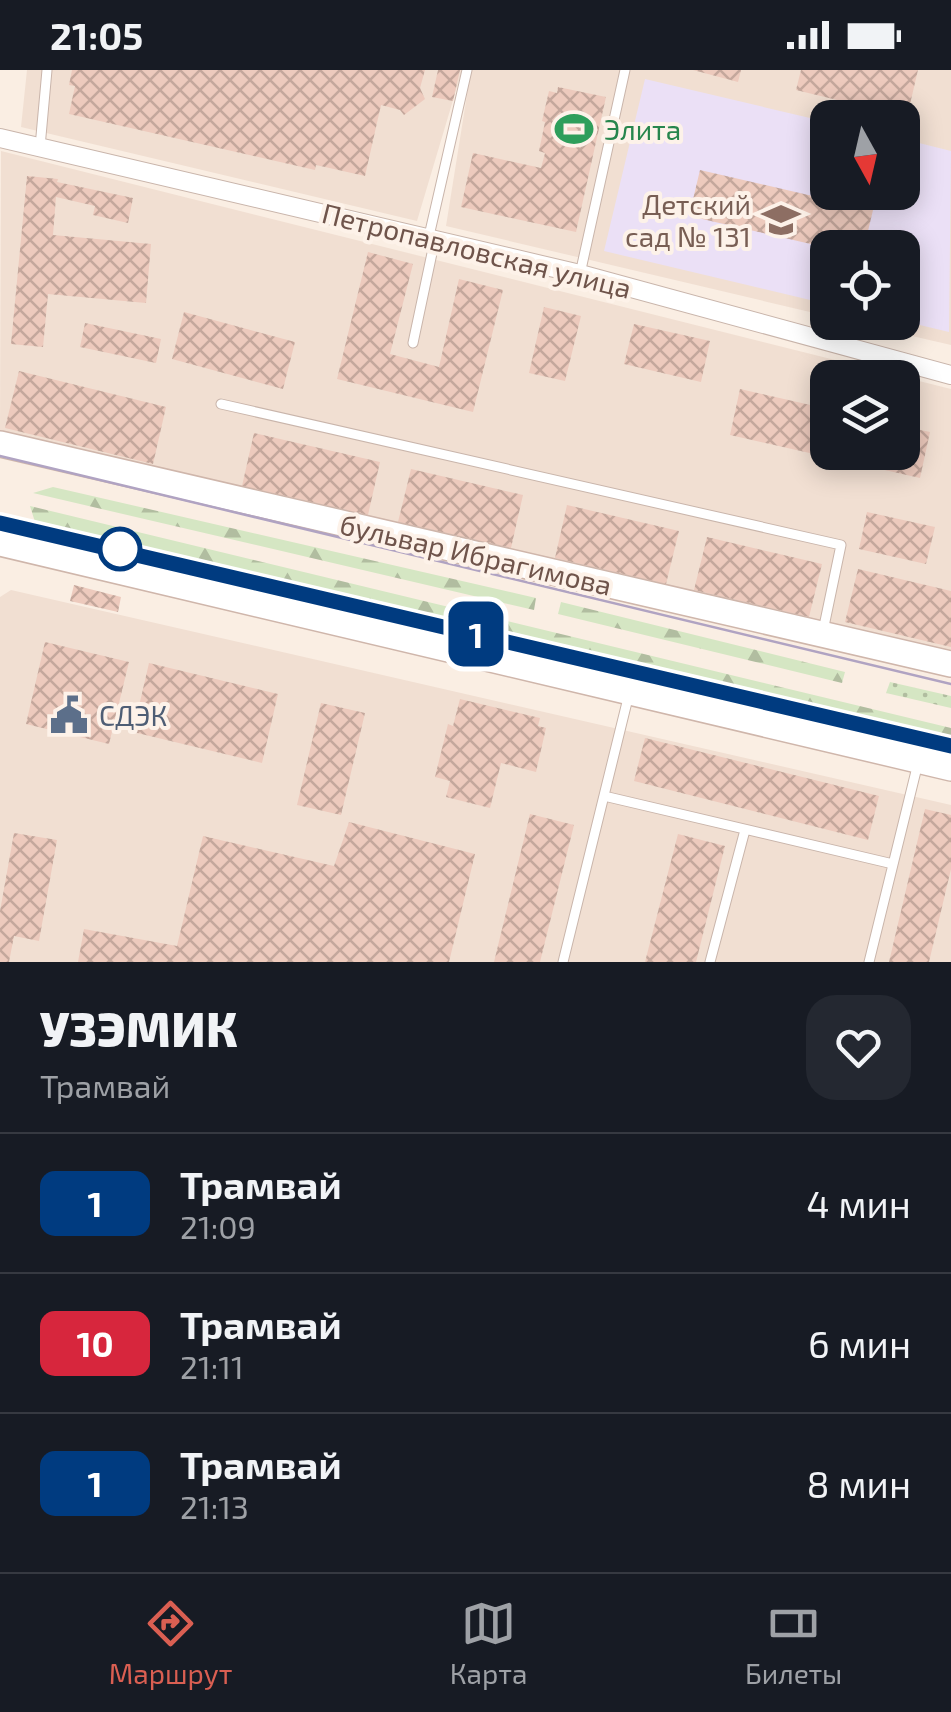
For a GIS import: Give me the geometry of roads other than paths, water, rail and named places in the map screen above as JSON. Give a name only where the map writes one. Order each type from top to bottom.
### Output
[{"type":"main road","name":"бульвар Ибрагимова","points":[[0,444],[951,664]]},
{"type":"main road","points":[[0,543],[951,768]]},
{"type":"street","name":"Петропавловская улица","points":[[0,138],[580,274],[951,374]]},
{"type":"lane","points":[[40,147],[47,70]]},
{"type":"lane","points":[[413,343],[467,70]]},
{"type":"lane","points":[[580,274],[625,70]]},
{"type":"lane","points":[[220,404],[842,546],[822,634]]},
{"type":"lane","points":[[563,962],[630,692]]},
{"type":"lane","points":[[870,962],[918,760]]},
{"type":"lane","points":[[604,796],[894,864]]},
{"type":"lane","points":[[710,962],[744,830]]},
{"type":"tram line","points":[[0,456],[951,684]]},
{"type":"tram line","points":[[0,523],[951,746]]},
{"type":"tram line","name":"1","points":[[0,523],[951,746]]},
{"type":"place","name":"Элита","points":[[574,129]]},
{"type":"place","name":"Детский сад № 131","points":[[781,220]]},
{"type":"place","name":"СДЭК","points":[[69,715]]}]
